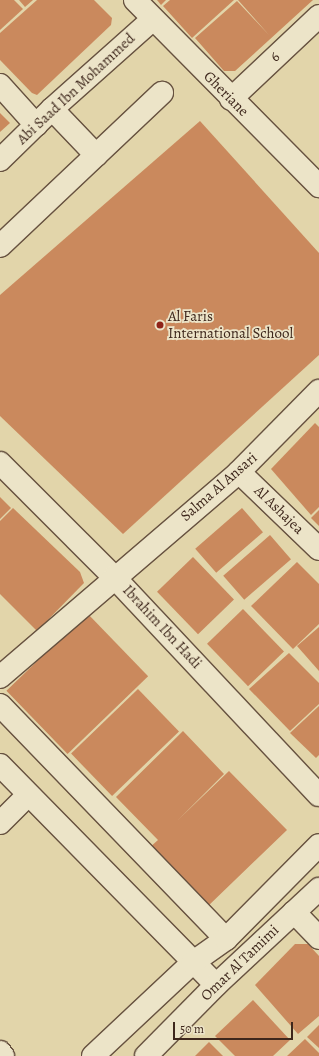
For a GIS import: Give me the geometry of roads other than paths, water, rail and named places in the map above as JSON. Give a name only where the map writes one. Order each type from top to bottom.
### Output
[{"type":"street","name":"Gheriane","points":[[135,0],[231,99],[319,186]]},
{"type":"street","name":"6","points":[[231,99],[319,16]]},
{"type":"street","name":"Abi Saad Ibn Mohammed","points":[[0,160],[52,109],[153,19]]},
{"type":"street","points":[[0,85],[36,125]]},
{"type":"street","points":[[0,246],[162,93]]},
{"type":"street","points":[[52,109],[96,155]]},
{"type":"street","name":"Salma Al Ansari","points":[[0,677],[114,577],[239,472],[319,391]]},
{"type":"street","name":"Ibrahim Ibn Hadi","points":[[0,463],[114,577],[319,795]]},
{"type":"street","name":"Al Ashajea","points":[[239,472],[319,549]]},
{"type":"street","points":[[0,705],[226,939]]},
{"type":"street","points":[[0,765],[192,963],[216,985]]},
{"type":"street","points":[[0,823],[28,795]]},
{"type":"street","points":[[94,1056],[192,963],[226,939],[319,845]]},
{"type":"street","name":"Omar Al Tamimi","points":[[146,1056],[216,985],[319,888]]},
{"type":"street","points":[[294,912],[319,938]]},
{"type":"street","points":[[0,1052],[3,1056]]},
{"type":"place","name":"Al Faris International School","points":[[160,325]]}]
